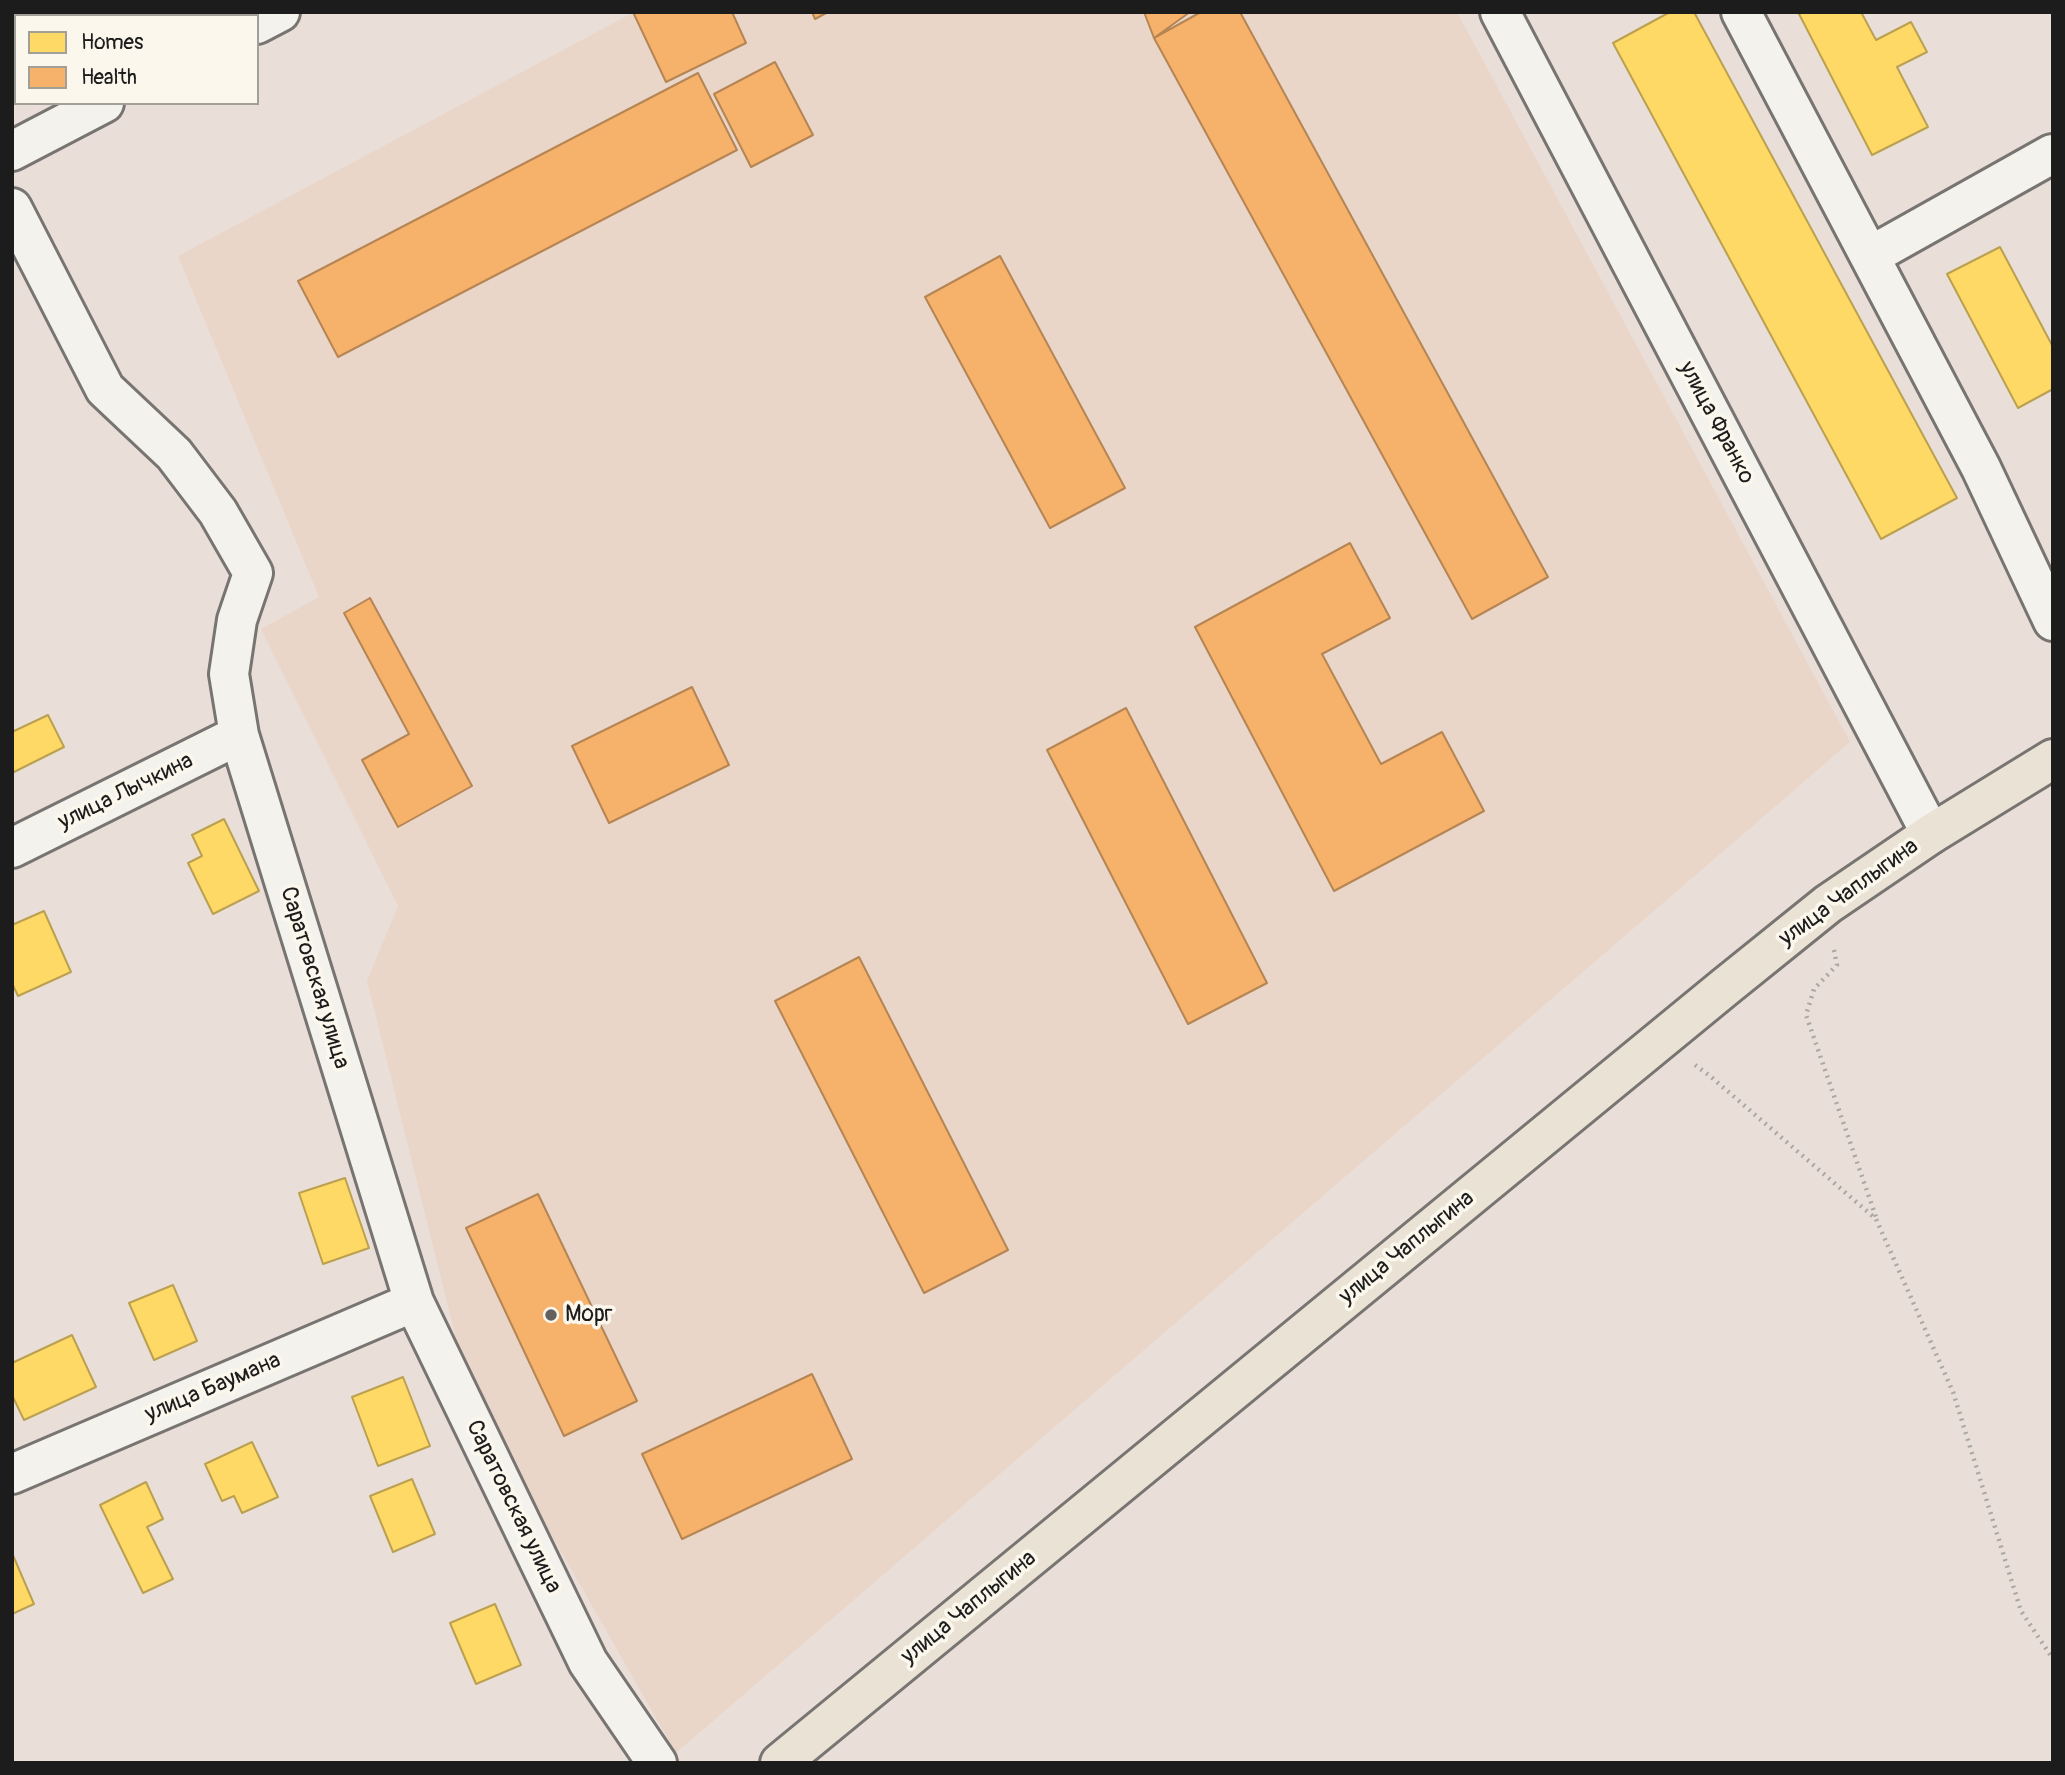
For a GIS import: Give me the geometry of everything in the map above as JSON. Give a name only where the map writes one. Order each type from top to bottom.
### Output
[{"type":"main road","name":"улица Чаплыгина","points":[[780,1763],[1828,904],[1931,834],[2053,759]]},
{"type":"street","points":[[259,23],[280,12]]},
{"type":"street","points":[[1741,12],[1981,468],[2053,621]]},
{"type":"street","name":"улица Франко","points":[[1513,17],[1931,834]]},
{"type":"street","points":[[12,151],[100,105]]},
{"type":"street","points":[[1870,256],[2052,155]]},
{"type":"street","name":"Саратовская улица","points":[[12,208],[105,389],[174,454],[218,512],[253,573],[237,620],[229,674],[239,735],[414,1301],[588,1662],[657,1763]]},
{"type":"street","name":"улица Лычкина","points":[[12,848],[239,735]]},
{"type":"street","name":"улица Баумана","points":[[12,1474],[414,1301]]},
{"type":"path","points":[[1828,904],[1837,965],[1814,989],[1806,1015],[1876,1219],[1953,1392],[2021,1611],[2053,1659]]},
{"type":"path","points":[[1660,1041],[1710,1076],[1876,1219]]},
{"type":"shaded area","points":[[634,12],[1457,12],[1850,742],[676,1753],[469,1390],[367,981],[398,906],[261,629],[319,597],[178,256]]},
{"type":"building: Homes","points":[[12,12],[27,12],[28,14],[14,14],[12,74]]},
{"type":"building: Homes","points":[[1670,12],[1694,12],[1957,498],[1881,539],[1613,43]]},
{"type":"building: Homes","points":[[1798,12],[1861,12],[1876,40],[1911,22],[1927,52],[1897,67],[1928,127],[1872,155]]},
{"type":"building: Homes","points":[[2000,247],[2053,347],[2053,389],[2018,408],[1947,274]]},
{"type":"building: Homes","points":[[48,715],[64,747],[12,773],[12,732]]},
{"type":"building: Homes","points":[[224,819],[259,891],[213,914],[188,863],[202,856],[192,835]]},
{"type":"building: Homes","points":[[44,911],[71,972],[18,996],[12,983],[12,925]]},
{"type":"building: Homes","points":[[345,1178],[369,1248],[323,1264],[299,1193]]},
{"type":"building: Homes","points":[[173,1285],[197,1341],[154,1360],[129,1303]]},
{"type":"building: Homes","points":[[72,1335],[96,1387],[24,1420],[12,1395],[12,1363]]},
{"type":"building: Homes","points":[[403,1377],[430,1446],[378,1466],[352,1397]]},
{"type":"building: Homes","points":[[252,1442],[278,1497],[242,1513],[234,1496],[222,1501],[205,1464]]},
{"type":"building: Homes","points":[[412,1479],[435,1534],[393,1552],[370,1496]]},
{"type":"building: Homes","points":[[146,1482],[163,1519],[147,1527],[173,1579],[143,1593],[100,1505]]},
{"type":"building: Homes","points":[[12,1553],[34,1604],[12,1614]]},
{"type":"building: Homes","points":[[495,1604],[521,1665],[476,1684],[450,1623]]},
{"type":"building: Health","points":[[633,12],[732,12],[746,43],[666,82]]},
{"type":"building: Health","points":[[812,12],[828,12],[815,19]]},
{"type":"building: Health","points":[[1144,12],[1190,12],[1154,38]]},
{"type":"building: Health","points":[[1201,12],[1240,12],[1548,577],[1472,619],[1154,38]]},
{"type":"building: Health","points":[[775,62],[813,135],[751,167],[714,94]]},
{"type":"building: Health","points":[[698,73],[737,150],[338,357],[298,281]]},
{"type":"building: Health","points":[[1000,256],[1125,488],[1050,528],[925,297]]},
{"type":"building: Health","points":[[1350,543],[1390,618],[1322,654],[1381,764],[1442,732],[1484,811],[1334,891],[1195,627]]},
{"type":"building: Health","points":[[370,598],[472,786],[398,827],[362,760],[409,734],[344,613]]},
{"type":"building: Health","points":[[692,687],[729,765],[609,823],[572,746]]},
{"type":"building: Health","points":[[1126,708],[1267,983],[1188,1024],[1047,750]]},
{"type":"building: Health","points":[[859,957],[1008,1250],[924,1293],[775,1001]]},
{"type":"building: Health","name":"Морг","points":[[538,1194],[637,1401],[564,1436],[466,1228]]},
{"type":"building: Health","points":[[812,1374],[852,1459],[682,1539],[642,1454]]},
{"type":"place","name":"Морг","points":[[551,1315]]}]
